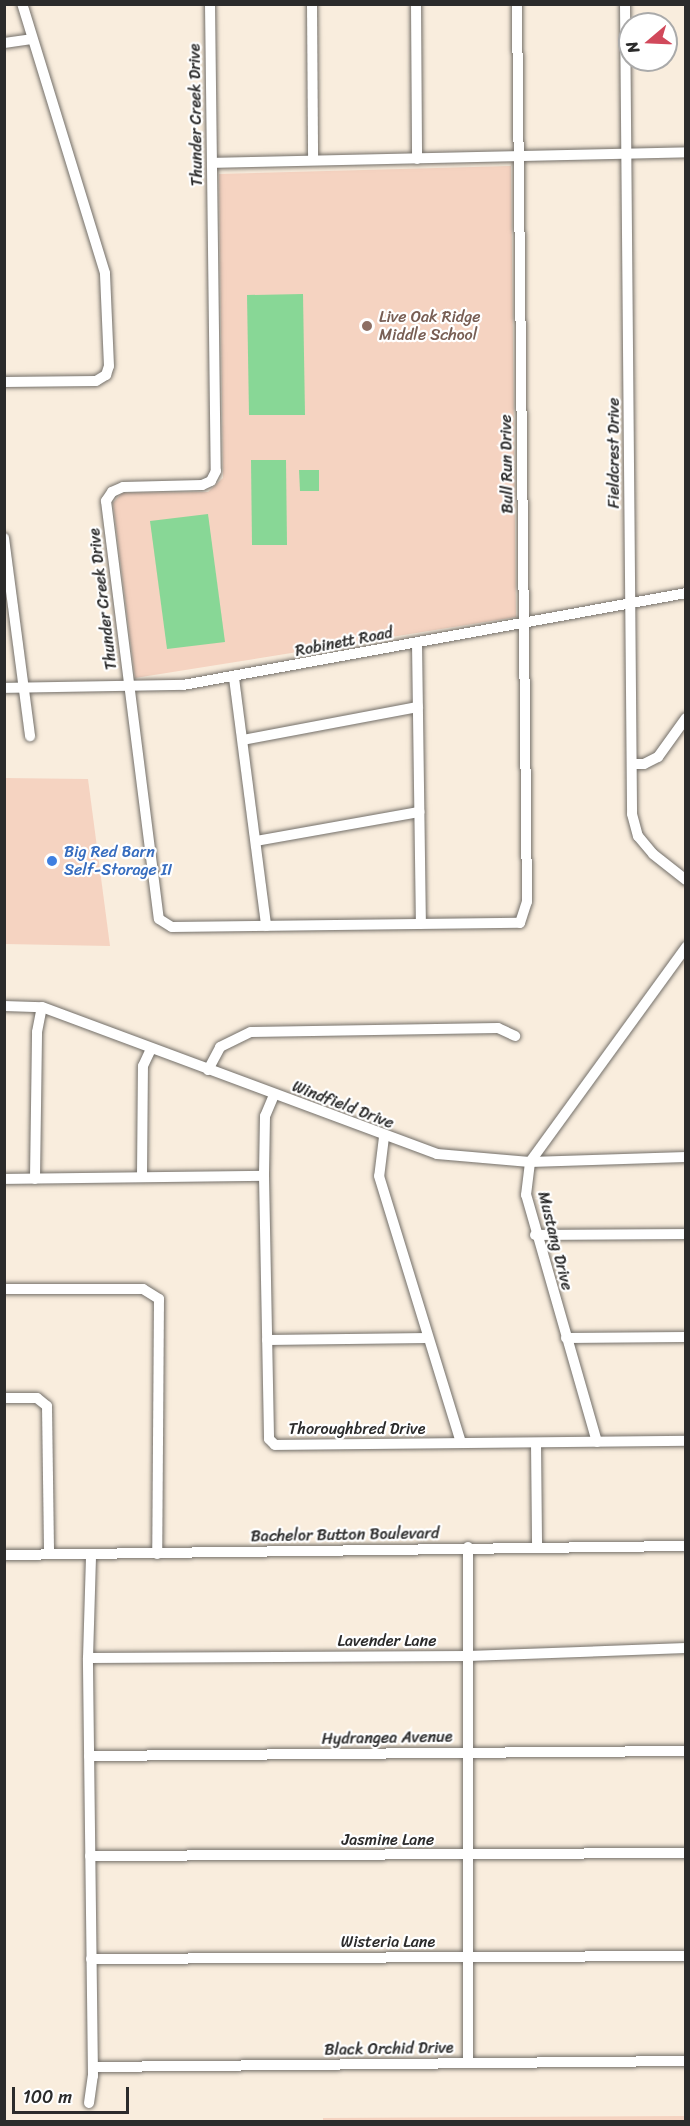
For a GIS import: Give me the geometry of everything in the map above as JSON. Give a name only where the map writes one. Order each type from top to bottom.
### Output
[{"type":"street","points":[[4,382],[96,381],[106,375],[109,366],[105,273],[22,4]]},
{"type":"street","name":"Thunder Creek Drive","points":[[210,4],[216,471],[211,481],[202,485],[123,487],[112,492],[106,501],[159,919],[172,927],[520,923]]},
{"type":"street","points":[[312,4],[314,160]]},
{"type":"street","points":[[416,4],[417,159]]},
{"type":"street","name":"Bull Run Drive","points":[[518,4],[527,902],[520,923]]},
{"type":"street","name":"Fieldcrest Drive","points":[[625,4],[632,814],[639,836],[653,854],[686,880]]},
{"type":"street","points":[[4,43],[32,39]]},
{"type":"street","points":[[212,163],[686,152]]},
{"type":"street","points":[[4,538],[30,736]]},
{"type":"street","name":"Robinett Road","points":[[4,688],[129,686],[234,678],[686,593]]},
{"type":"street","points":[[417,643],[421,924]]},
{"type":"street","points":[[234,678],[266,926]]},
{"type":"street","points":[[243,740],[418,707]]},
{"type":"street","points":[[632,764],[644,764],[658,757],[686,718]]},
{"type":"street","points":[[256,841],[419,812]]},
{"type":"street","name":"Mustang Drive","points":[[597,1442],[525,1195],[530,1162],[686,947]]},
{"type":"street","name":"Windfield Drive","points":[[4,1006],[42,1007],[384,1137],[437,1154],[530,1162],[686,1157]]},
{"type":"street","points":[[35,1179],[37,1032],[42,1007]]},
{"type":"street","points":[[208,1070],[220,1047],[251,1032],[498,1028],[515,1036]]},
{"type":"street","points":[[142,1176],[143,1066],[151,1049]]},
{"type":"street","name":"Thoroughbred Drive","points":[[274,1095],[265,1116],[264,1176],[269,1439],[275,1445],[686,1441]]},
{"type":"street","points":[[384,1137],[379,1176],[461,1443]]},
{"type":"street","points":[[4,1179],[264,1176]]},
{"type":"street","points":[[535,1235],[686,1233]]},
{"type":"street","points":[[4,1289],[143,1289],[159,1299],[157,1554]]},
{"type":"street","points":[[566,1338],[686,1337]]},
{"type":"street","points":[[267,1340],[428,1338]]},
{"type":"street","points":[[4,1398],[37,1398],[47,1406],[48,1554]]},
{"type":"street","points":[[536,1443],[537,1546]]},
{"type":"street","name":"Bachelor Button Boulevard","points":[[4,1555],[537,1546],[686,1546]]},
{"type":"street","points":[[468,1547],[470,1855],[468,2063]]},
{"type":"street","points":[[89,2103],[93,2067],[88,1658],[91,1554]]},
{"type":"street","name":"Lavender Lane","points":[[88,1658],[468,1656],[686,1648]]},
{"type":"street","name":"Hydrangea Avenue","points":[[89,1756],[686,1751]]},
{"type":"street","name":"Jasmine Lane","points":[[90,1856],[686,1853]]},
{"type":"street","name":"Wisteria Lane","points":[[91,1959],[686,1956]]},
{"type":"street","name":"Black Orchid Drive","points":[[93,2067],[686,2061]]},
{"type":"shaded area","name":"Live Oak Ridge Middle School","points":[[511,166],[516,617],[135,678],[113,503],[122,493],[208,492],[223,478],[219,174]]},
{"type":"shaded area","name":"Big Red Barn Self-Storage II","points":[[5,778],[88,779],[110,946],[5,944]]},
{"type":"shaded area","points":[[685,2116],[685,2122],[323,2122],[323,2118]]},
{"type":"green space","points":[[303,294],[305,415],[249,415],[247,295]]},
{"type":"green space","points":[[251,460],[286,460],[287,545],[252,545]]},
{"type":"green space","points":[[299,470],[319,470],[319,491],[300,491]]},
{"type":"green space","points":[[208,514],[225,642],[167,649],[150,521]]},
{"type":"place","name":"Live Oak Ridge Middle School","points":[[367,326]]},
{"type":"place","name":"Big Red Barn Self-Storage II","points":[[52,861]]}]
